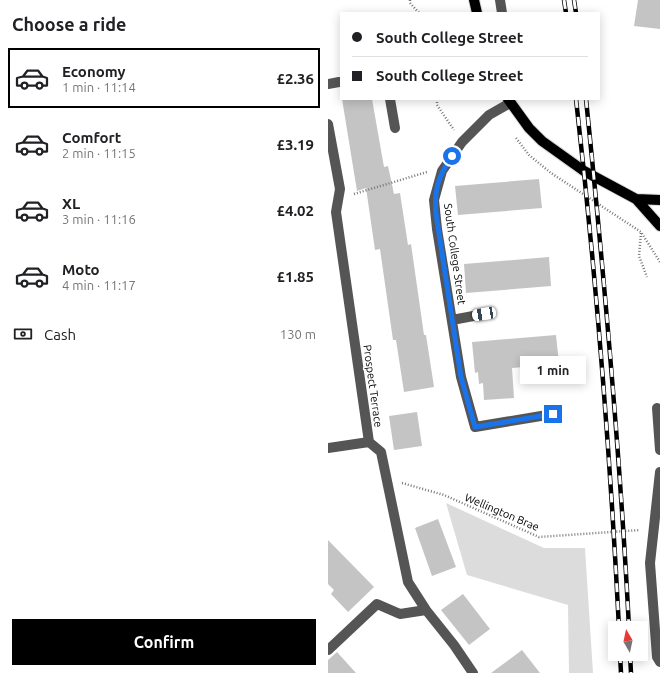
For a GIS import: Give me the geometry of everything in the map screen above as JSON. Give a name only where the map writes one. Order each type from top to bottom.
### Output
[{"type":"main road","points":[[474,0],[477,12]]},
{"type":"main road","name":"South College Street","points":[[509,101],[529,128],[542,141],[584,171],[636,199],[660,226]]},
{"type":"main road","name":"South College Street","points":[[636,199],[660,200]]},
{"type":"street","points":[[500,0],[502,12]]},
{"type":"street","points":[[328,84],[339,82]]},
{"type":"street","points":[[390,100],[395,128]]},
{"type":"street","name":"South College Street","points":[[509,101],[489,115],[462,142],[442,171],[434,200],[437,229],[461,377],[475,427],[553,414]]},
{"type":"street","name":"Prospect Terrace","points":[[328,124],[340,189],[336,212],[369,442],[381,452],[408,582],[426,610],[454,645],[473,673]]},
{"type":"street","name":"South College Street","points":[[452,320],[484,314]]},
{"type":"street","points":[[657,408],[660,450]]},
{"type":"street","points":[[328,448],[369,442]]},
{"type":"street","points":[[660,472],[657,530],[650,563],[657,656],[660,662]]},
{"type":"street","points":[[328,650],[377,604],[400,614],[426,610]]},
{"type":"path","points":[[410,0],[418,12]]},
{"type":"path","points":[[437,100],[437,105],[462,142]]},
{"type":"path","points":[[348,196],[424,172],[442,171]]},
{"type":"path","points":[[551,173],[641,232],[660,262]]},
{"type":"path","points":[[641,232],[639,256],[647,277]]},
{"type":"path","name":"Wellington Brae","points":[[386,479],[444,495],[539,537],[640,530]]},
{"type":"shaded area","points":[[446,503],[544,548],[585,548],[593,673],[569,673],[568,605],[467,575]]},
{"type":"building","points":[[638,0],[660,0],[660,29],[634,26]]},
{"type":"building","points":[[342,100],[372,100],[384,167],[388,166],[394,194],[400,193],[408,245],[411,244],[424,335],[426,335],[434,387],[404,392],[396,340],[393,340],[380,249],[375,250],[366,188],[357,191]]},
{"type":"building","points":[[539,179],[542,208],[458,215],[455,186]]},
{"type":"building","points":[[549,257],[551,286],[466,293],[464,264]]},
{"type":"building","points":[[556,335],[559,364],[512,368],[514,398],[484,400],[483,383],[479,384],[478,372],[475,373],[472,342]]},
{"type":"building","points":[[417,412],[422,446],[394,450],[389,416]]},
{"type":"building","points":[[438,519],[456,567],[432,576],[415,528]]},
{"type":"building","points":[[328,540],[374,587],[348,612],[331,594],[334,590],[328,584]]},
{"type":"building","points":[[463,594],[490,629],[469,645],[441,610]]},
{"type":"building","points":[[522,650],[540,673],[491,673]]},
{"type":"building","points":[[337,652],[356,673],[328,673],[328,660]]},
{"type":"railway","points":[[564,0],[566,12]]},
{"type":"railway","points":[[574,0],[576,12]]},
{"type":"railway","points":[[576,100],[602,363],[619,621]]},
{"type":"railway","points":[[586,100],[611,363],[629,621]]},
{"type":"railway","points":[[620,661],[621,673]]},
{"type":"railway","points":[[630,661],[631,673]]},
{"type":"route","points":[[452,156],[442,171],[434,200],[437,229],[461,377],[475,427],[553,414]]}]
